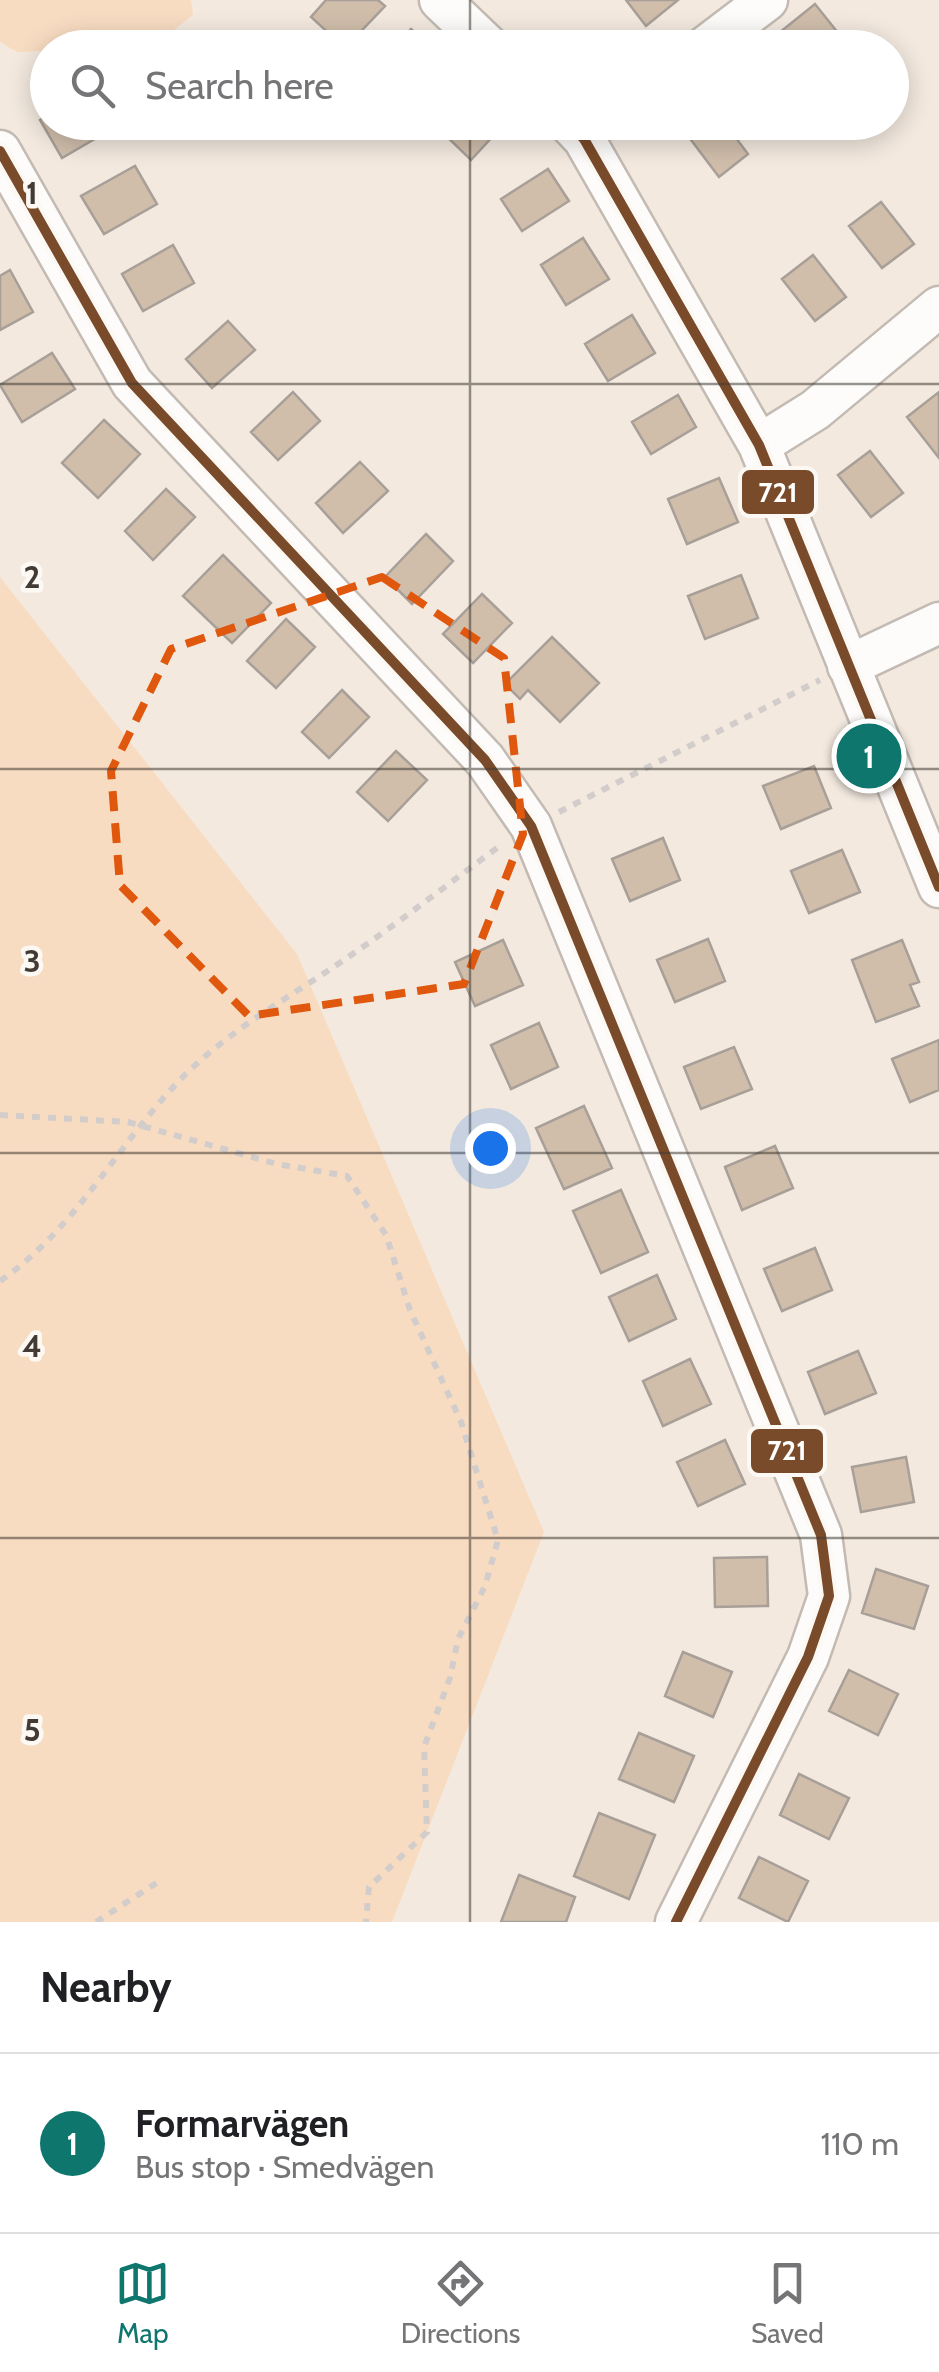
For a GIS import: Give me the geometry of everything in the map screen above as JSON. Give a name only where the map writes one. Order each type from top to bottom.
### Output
[{"type":"street","points":[[440,0],[471,30]]},
{"type":"street","points":[[728,30],[767,0]]},
{"type":"street","points":[[593,140],[759,444],[828,604],[848,666],[939,886]]},
{"type":"street","points":[[0,150],[132,383],[485,760],[521,832],[821,1534],[829,1596],[808,1657],[676,1922]]},
{"type":"street","points":[[759,444],[815,410],[939,307]]},
{"type":"street","points":[[848,666],[939,623]]},
{"type":"path","points":[[0,1280],[21,1266],[82,1204],[183,1077],[261,1014],[344,960],[521,832],[848,666]]},
{"type":"path","points":[[0,1115],[117,1120],[277,1164],[348,1176],[386,1235],[410,1310],[461,1422],[498,1540],[485,1586],[458,1639],[450,1678],[424,1747],[428,1832],[370,1887],[366,1922]]},
{"type":"path","points":[[96,1922],[161,1880]]},
{"type":"highlighted area","points":[[382,577],[504,658],[523,834],[464,984],[249,1016],[120,885],[111,771],[171,649]]},
{"type":"shaded area","points":[[0,0],[191,0],[193,15],[174,30],[30,30],[30,52],[17,52],[0,42]]},
{"type":"shaded area","points":[[0,577],[297,954],[544,1532],[392,1922],[0,1922]]},
{"type":"building","points":[[326,0],[378,0],[385,6],[362,30],[325,30],[311,17]]},
{"type":"building","points":[[626,0],[678,0],[646,26]]},
{"type":"building","points":[[815,4],[836,30],[783,30]]},
{"type":"building","points":[[52,140],[93,140],[62,158]]},
{"type":"building","points":[[450,140],[489,140],[471,160]]},
{"type":"building","points":[[691,140],[738,140],[748,154],[719,177]]},
{"type":"building","points":[[135,166],[157,204],[104,234],[81,196]]},
{"type":"building","points":[[548,169],[569,201],[522,231],[501,199]]},
{"type":"building","points":[[881,202],[914,244],[882,268],[849,226]]},
{"type":"building","points":[[583,238],[609,279],[566,305],[541,265]]},
{"type":"building","points":[[173,245],[194,283],[143,311],[122,274]]},
{"type":"building","points":[[813,255],[846,297],[815,321],[782,279]]},
{"type":"building","points":[[10,270],[33,312],[0,330],[0,276]]},
{"type":"building","points":[[632,315],[655,353],[608,381],[585,344]]},
{"type":"building","points":[[228,321],[255,350],[212,388],[186,359]]},
{"type":"building","points":[[52,353],[75,389],[22,422],[0,385]]},
{"type":"building","points":[[293,392],[320,421],[278,460],[251,432]]},
{"type":"building","points":[[939,392],[939,458],[907,417]]},
{"type":"building","points":[[678,395],[696,427],[651,454],[632,422]]},
{"type":"building","points":[[104,420],[140,454],[98,498],[62,463]]},
{"type":"building","points":[[870,451],[903,493],[871,517],[838,475]]},
{"type":"building","points":[[360,462],[388,491],[343,533],[316,503]]},
{"type":"building","points":[[719,478],[738,522],[687,544],[668,499]]},
{"type":"building","points":[[166,489],[195,517],[153,560],[125,531]]},
{"type":"building","points":[[426,534],[453,561],[412,604],[385,577]]},
{"type":"building","points":[[223,555],[271,603],[232,643],[183,596]]},
{"type":"building","points":[[741,575],[758,618],[705,639],[688,596]]},
{"type":"building","points":[[482,594],[512,623],[473,663],[443,634]]},
{"type":"building","points":[[286,619],[315,647],[276,688],[247,661]]},
{"type":"building","points":[[552,637],[599,683],[560,722],[528,690],[520,699],[505,684]]},
{"type":"building","points":[[342,690],[369,717],[329,758],[302,732]]},
{"type":"building","points":[[396,751],[427,780],[388,821],[357,792]]},
{"type":"building","points":[[814,766],[831,808],[781,829],[763,786]]},
{"type":"building","points":[[663,838],[680,880],[630,901],[612,859]]},
{"type":"building","points":[[842,850],[860,892],[809,913],[791,871]]},
{"type":"building","points":[[708,939],[725,981],[675,1002],[657,960]]},
{"type":"building","points":[[503,940],[523,985],[475,1006],[455,962]]},
{"type":"building","points":[[902,940],[919,982],[910,985],[919,1006],[876,1022],[852,960]]},
{"type":"building","points":[[539,1023],[558,1067],[511,1089],[491,1045]]},
{"type":"building","points":[[939,1040],[939,1090],[910,1102],[892,1059]]},
{"type":"building","points":[[734,1047],[752,1089],[701,1109],[684,1067]]},
{"type":"building","points":[[584,1106],[612,1168],[564,1189],[536,1128]]},
{"type":"building","points":[[775,1146],[793,1188],[742,1210],[725,1167]]},
{"type":"building","points":[[621,1190],[648,1252],[601,1273],[573,1211]]},
{"type":"building","points":[[815,1248],[832,1290],[782,1311],[764,1269]]},
{"type":"building","points":[[657,1275],[676,1319],[629,1341],[609,1297]]},
{"type":"building","points":[[858,1351],[876,1393],[825,1414],[808,1372]]},
{"type":"building","points":[[690,1359],[711,1404],[663,1426],[643,1381]]},
{"type":"building","points":[[725,1440],[745,1484],[698,1506],[677,1462]]},
{"type":"building","points":[[906,1457],[914,1502],[861,1512],[852,1467]]},
{"type":"building","points":[[767,1557],[768,1606],[715,1607],[714,1558]]},
{"type":"building","points":[[876,1569],[928,1586],[914,1629],[862,1613]]},
{"type":"building","points":[[683,1652],[732,1672],[713,1717],[665,1696]]},
{"type":"building","points":[[849,1670],[898,1694],[878,1735],[829,1711]]},
{"type":"building","points":[[639,1733],[694,1756],[674,1802],[619,1779]]},
{"type":"building","points":[[799,1774],[849,1798],[829,1839],[780,1815]]},
{"type":"building","points":[[599,1813],[655,1835],[629,1899],[574,1876]]},
{"type":"building","points":[[759,1857],[808,1881],[788,1922],[739,1898]]},
{"type":"building","points":[[519,1875],[575,1897],[566,1922],[501,1922]]},
{"type":"transit line","name":"721","points":[[585,140],[759,445],[939,887]]},
{"type":"transit line","name":"721","points":[[0,151],[132,383],[485,760],[531,826],[821,1535],[829,1596],[808,1657],[676,1922]]},
{"type":"place","name":"Formarvägen","points":[[869,756]]}]
